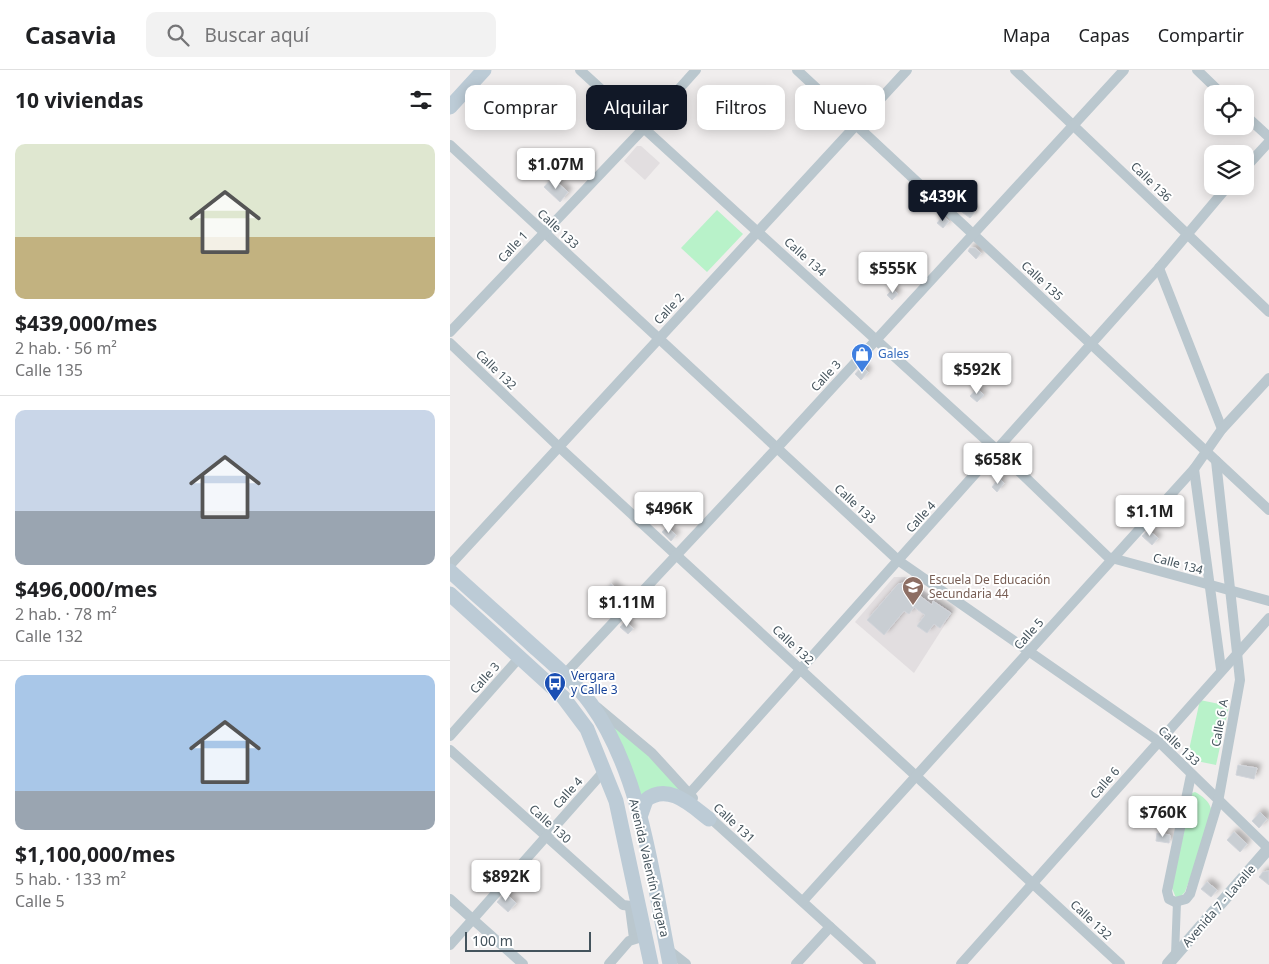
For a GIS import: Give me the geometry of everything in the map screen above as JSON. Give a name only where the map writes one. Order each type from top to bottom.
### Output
[{"type":"main road","points":[[450,107],[484,70]]},
{"type":"main road","name":"Avenida Valentín Vergara","points":[[450,571],[565,674],[594,709],[616,751],[640,817],[669,956]]},
{"type":"main road","name":"Avenida Valentín Vergara","points":[[450,594],[569,704],[587,729],[606,770],[620,817],[639,937],[651,964]]},
{"type":"main road","points":[[640,817],[646,800],[658,794],[667,793],[682,799],[709,819]]},
{"type":"street","name":"Calle 134","points":[[580,70],[597,85]]},
{"type":"street","name":"Calle 1","points":[[683,85],[696,70]]},
{"type":"street","name":"Calle 135","points":[[797,70],[813,85]]},
{"type":"street","name":"Calle 2","points":[[885,94],[907,70]]},
{"type":"street","name":"Calle 136","points":[[1015,70],[1269,312]]},
{"type":"street","name":"Calle 3","points":[[565,674],[877,340],[1124,70]]},
{"type":"street","points":[[1197,70],[1213,85]]},
{"type":"street","points":[[1254,123],[1269,137]]},
{"type":"street","name":"Calle 1","points":[[450,332],[642,130]]},
{"type":"street","name":"Calle 134","points":[[646,130],[997,450],[1112,559],[1269,601]]},
{"type":"street","name":"Calle 2","points":[[450,565],[851,130]]},
{"type":"street","name":"Calle 135","points":[[861,130],[1269,510]]},
{"type":"street","points":[[1254,158],[1269,142]]},
{"type":"street","name":"Calle 133","points":[[450,144],[543,233],[899,561],[1158,741],[1218,802],[1269,849]]},
{"type":"street","name":"Calle 4","points":[[690,793],[1159,268],[1220,195]]},
{"type":"street","points":[[1159,268],[1222,430]]},
{"type":"street","name":"Calle 132","points":[[450,343],[559,447],[1120,964]]},
{"type":"street","name":"Calle 5","points":[[803,901],[1194,469],[1222,430],[1269,378]]},
{"type":"street","name":"Calle 6 A","points":[[1177,902],[1186,899],[1190,894],[1218,802],[1240,680],[1239,652],[1216,460]]},
{"type":"street","points":[[1194,469],[1221,669]]},
{"type":"street","name":"Calle 6","points":[[961,964],[1034,884],[1221,669],[1269,618]]},
{"type":"street","name":"Calle 3","points":[[450,736],[519,658]]},
{"type":"street","name":"Calle 131","points":[[585,696],[652,753],[690,793],[709,819],[803,901],[871,964]]},
{"type":"street","name":"Calle 130","points":[[450,750],[623,905],[634,907]]},
{"type":"street","name":"Calle 4","points":[[450,945],[606,770]]},
{"type":"street","points":[[1172,960],[1177,902],[1169,899],[1167,890],[1192,775]]},
{"type":"street","name":"Avenida 7 - Lavalle","points":[[1172,960],[1269,849]]},
{"type":"street","points":[[450,899],[523,964]]},
{"type":"street","points":[[796,964],[830,927]]},
{"type":"street","points":[[609,964],[639,937]]},
{"type":"street","points":[[669,956],[686,964]]},
{"type":"shaded area","points":[[637,146],[641,146],[660,163],[645,180],[624,161]]},
{"type":"shaded area","points":[[894,577],[905,577],[953,612],[914,673],[855,622]]},
{"type":"green space","points":[[717,210],[743,234],[707,272],[681,248]]},
{"type":"green space","points":[[1200,700],[1229,706],[1216,765],[1187,759]]},
{"type":"green space","points":[[607,717],[641,748],[691,800],[639,796]]},
{"type":"green space","points":[[1195,792],[1209,804],[1211,816],[1185,892],[1176,898],[1172,888],[1192,793]]},
{"type":"building","points":[[552,178],[568,192],[560,202],[544,187]]},
{"type":"building","points":[[964,203],[975,212],[970,218],[958,209]]},
{"type":"building","points":[[943,216],[949,221],[943,228],[937,223]]},
{"type":"building","points":[[970,248],[975,248],[981,253],[976,259],[968,251]]},
{"type":"building","points":[[893,289],[898,294],[892,300],[887,295]]},
{"type":"building","name":"Gales","points":[[862,366],[868,372],[861,380],[855,374]]},
{"type":"building","points":[[977,388],[984,395],[977,402],[970,396]]},
{"type":"building","points":[[999,478],[1004,483],[997,492],[992,487]]},
{"type":"building","points":[[667,527],[676,535],[671,541],[662,532]]},
{"type":"building","points":[[1148,530],[1158,538],[1152,545],[1142,536]]},
{"type":"building","points":[[903,583],[932,605],[933,601],[951,613],[940,628],[934,624],[927,633],[917,626],[925,615],[914,607],[909,614],[904,611],[884,635],[867,620],[898,584]]},
{"type":"building","points":[[611,584],[622,593],[615,601],[605,592]]},
{"type":"building","points":[[626,621],[633,629],[628,634],[620,627]]},
{"type":"building","points":[[1238,765],[1257,768],[1254,779],[1236,775]]},
{"type":"building","points":[[1148,808],[1159,810],[1155,819],[1144,817]]},
{"type":"building","points":[[1260,812],[1267,819],[1259,828],[1252,821]]},
{"type":"building","points":[[1234,832],[1247,844],[1240,852],[1227,840]]},
{"type":"building","points":[[1157,833],[1170,835],[1169,843],[1156,841]]},
{"type":"building","points":[[1269,871],[1269,885],[1259,877],[1263,872]]},
{"type":"building","points":[[1207,882],[1217,890],[1211,897],[1201,889]]},
{"type":"building","points":[[505,893],[516,903],[508,912],[497,902]]},
{"type":"place","name":"Gales","points":[[862,373]]},
{"type":"place","name":"Escuela De Educación Secundaria 44","points":[[913,606]]},
{"type":"place","name":"Vergara y Calle 3","points":[[555,702]]}]
